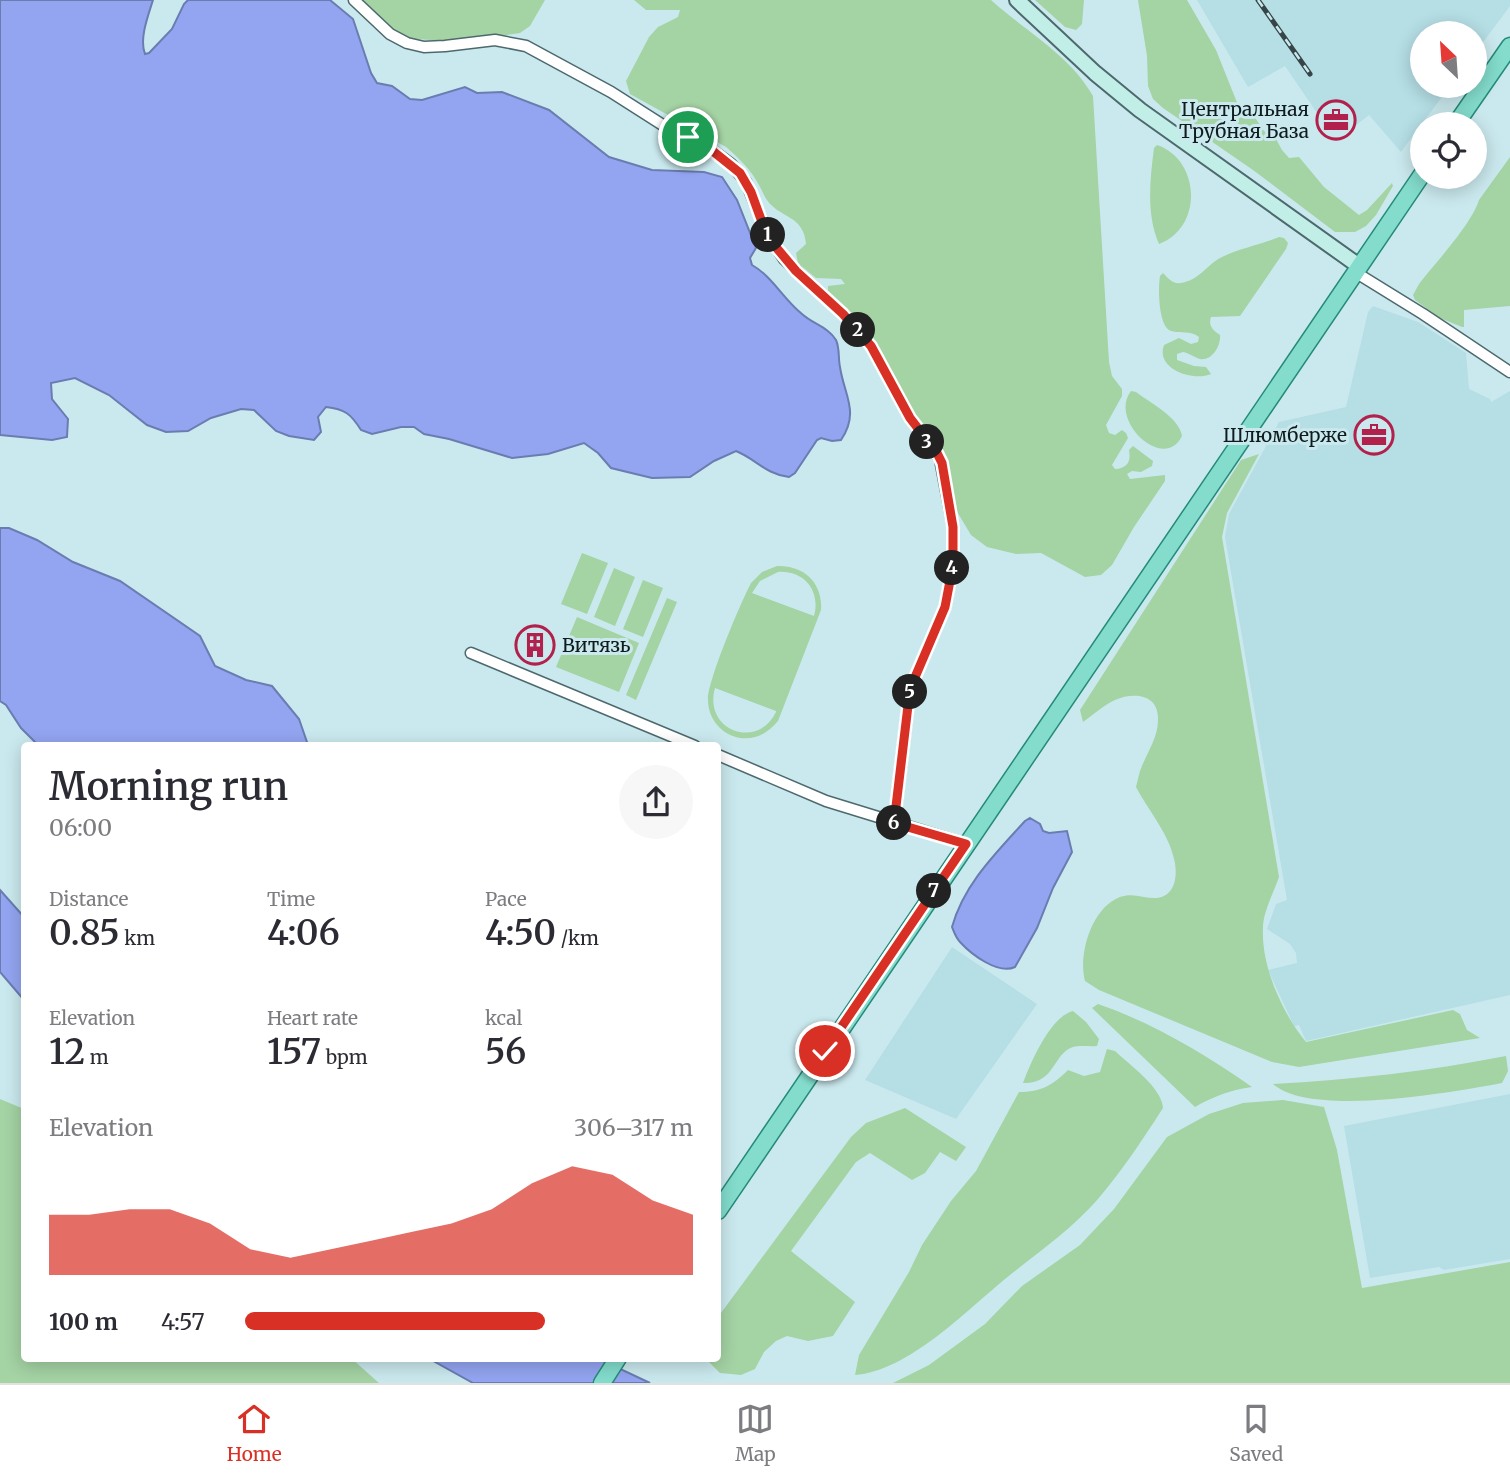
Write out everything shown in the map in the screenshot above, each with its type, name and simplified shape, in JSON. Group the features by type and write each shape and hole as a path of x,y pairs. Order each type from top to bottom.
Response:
{"main road":[{"path":"1465,112 1510,46"},
{"path":"721,1207 1412,189"},
{"path":"602,1383 615,1362"}],"street":[{"path":"354,0 390,34 407,43 424,47 495,40 526,46 611,92 669,129 704,144 731,164 746,182 766,233 784,259 843,314 871,346 910,418 940,458 953,527 953,565 945,607 910,689 894,823"},
{"path":"1017,0 1095,73 1140,110 1357,269 1510,372"},
{"path":"471,653 685,742"},
{"path":"721,756 825,801 966,844"}],"shaded area":[{"path":"1197,0 1510,0 1510,6 1488,36 1488,21 1410,21 1410,98 1441,98 1431,112 1410,112 1410,140 1401,152 1369,115 1336,141 1285,66 1248,87"},
{"path":"1373,306 1418,322 1466,353 1469,389 1491,402 1510,391 1510,995 1306,1041 1299,1025 1294,1026 1268,970 1297,963 1296,953 1290,944 1267,929 1276,904 1287,900 1225,537 1229,514 1279,422 1346,407 1368,312"},
{"path":"952,947 1037,1004 956,1119 865,1080"},
{"path":"1510,1094 1510,1259 1370,1278 1344,1126"}],"green space":[{"path":"362,0 545,0 530,26 520,33 440,40 409,38 399,34"},
{"path":"634,0 991,0 1060,56 1083,81 1093,96 1109,362 1112,376 1122,389 1122,396 1106,425 1109,433 1115,435 1122,430 1128,438 1112,465 1115,469 1126,465 1129,461 1129,450 1133,446 1153,461 1152,466 1141,472 1132,471 1127,474 1130,479 1165,475 1165,481 1112,565 1101,575 1085,577 1041,553 1016,554 987,547 971,535 953,505 945,459 920,423 882,354 867,333 828,291 828,286 845,284 841,279 816,278 798,263 796,253 806,244 801,227 772,206 752,174 726,147 630,94 626,81 649,37 658,27 678,17 680,10 646,10"},
{"path":"1035,0 1084,0 1082,24 1076,30 1065,27"},
{"path":"1138,0 1187,0 1216,50 1238,105 1254,116 1264,131 1276,139 1289,158 1299,157 1324,187 1359,215 1392,183 1393,186 1376,215 1366,226 1355,232 1335,232 1153,99 1148,86 1147,56"},
{"path":"1157,145 1172,153 1182,165 1189,179 1191,194 1189,210 1183,224 1173,236 1159,244 1152,221 1150,197 1154,148"},
{"path":"1510,157 1510,306 1464,310 1462,327 1440,318 1415,300 1413,295 1461,232"},
{"path":"1279,237 1288,243 1286,249 1240,316 1211,317 1212,328 1220,335 1215,352 1204,359 1183,352 1177,354 1177,360 1206,367 1211,374 1186,375 1170,367 1165,361 1164,345 1179,338 1191,344 1198,342 1199,337 1167,328 1161,315 1160,276 1163,273 1175,283 1188,281 1222,257"},
{"path":"1131,391 1156,406 1176,423 1182,436 1174,446 1163,449 1152,446 1132,428 1126,403"},
{"path":"1259,454 1227,513 1222,537 1279,877 1263,922 1263,943 1269,973 1281,1003 1306,1042 1453,1010 1460,1014 1467,1030 1480,1038 1299,1067 1272,1062 1099,990 1085,981 1085,946 1101,911 1120,897 1163,896 1172,889 1176,871 1168,840 1136,787 1156,732 1158,720 1154,705 1144,697 1122,697 1083,722 1080,710 1241,460"},
{"path":"582,553 608,563 587,614 561,604"},
{"path":"777,566 787,566 803,572 819,592 821,610 778,721 761,735 740,738 722,730 713,720 708,700 709,691 740,607 751,583 762,572","holes":["778,572 796,575 808,584 815,598 814,616 752,593 760,581","715,688 776,711 776,712 767,724 757,731 745,733 734,730 724,724 717,715 713,703"]},
{"path":"614,568 635,577 615,626 594,617"},
{"path":"643,580 663,588 643,637 623,629"},
{"path":"667,598 677,602 636,700 626,695"},
{"path":"577,617 639,643 619,692 556,667"},
{"path":"1098,1004 1139,1020 1178,1040 1252,1087 1223,1094 1195,1107 1092,1008"},
{"path":"1073,1011 1099,1039 1097,1046 1073,1047 1061,1056 1042,1079 1023,1083 1049,1031"},
{"path":"1107,1049 1115,1051 1144,1077 1157,1093 1163,1108 1098,1199 1077,1221 935,1338 895,1363 855,1375 859,1355 909,1272 922,1245 951,1201 976,1171 1019,1092 1046,1087 1068,1070 1084,1076 1100,1072"},
{"path":"1506,1056 1508,1071 1502,1083 1418,1096 1383,1100 1318,1099 1292,1094 1273,1084 1390,1074"},
{"path":"0,1099 21,1108 21,1362 355,1362 379,1383 0,1383"},
{"path":"1283,1100 1324,1107 1337,1150 1362,1288 1510,1262 1510,1383 893,1383 929,1365 985,1324 1022,1286 1080,1245 1114,1209 1167,1137 1209,1114 1243,1103"},
{"path":"905,1108 966,1147 956,1161 940,1152 925,1173 912,1180 870,1153 856,1162 791,1251 855,1302 833,1336 808,1341 787,1336 776,1341 764,1352 755,1369 741,1375 720,1373 709,1362 721,1362 721,1313 851,1137 866,1123"}],"water":[{"path":"0,0 153,0 144,35 145,54 172,29 188,0 330,0 353,19 371,73 377,83 392,86 410,99 422,100 465,87 477,93 502,92 549,110 609,157 652,170 704,172 722,177 737,200 756,248 750,258 752,265 766,276 795,308 836,340 850,412 847,430 841,440 817,440 795,473 789,477 773,473 736,451 714,461 690,477 652,478 611,468 598,453 584,443 548,454 512,458 424,434 414,427 401,427 372,434 361,430 347,413 326,407 318,417 321,432 314,440 276,431 254,410 241,409 211,418 188,431 166,432 147,425 109,395 75,378 51,383 52,399 68,419 67,437 52,440 0,435"},
{"path":"0,528 9,528 37,540 73,562 120,581 200,636 215,666 246,680 272,686 299,719 307,742 35,742 0,701"},
{"path":"1030,818 1040,824 1043,831 1067,831 1072,852 1053,888 1037,928 1015,967 1001,968 985,962 971,952 955,935 952,927 964,897 982,870"},
{"path":"0,890 21,914 21,996 0,972"},
{"path":"435,1362 605,1362 650,1383 473,1383"}],"railway":[{"path":"1258,0 1310,74"}],"place":[{"name":"Центральная Трубная База","path":"1336,120"},
{"name":"Шлюмберже","path":"1374,435"},
{"name":"Витязь","path":"535,645"}],"route":[{"path":"688,137 716,152 740,173 751,192 766,233 784,259 843,314 871,346 910,418 940,458 951,515 953,565 950,587 945,607 910,689 894,823 966,844 825,1051"}]}
